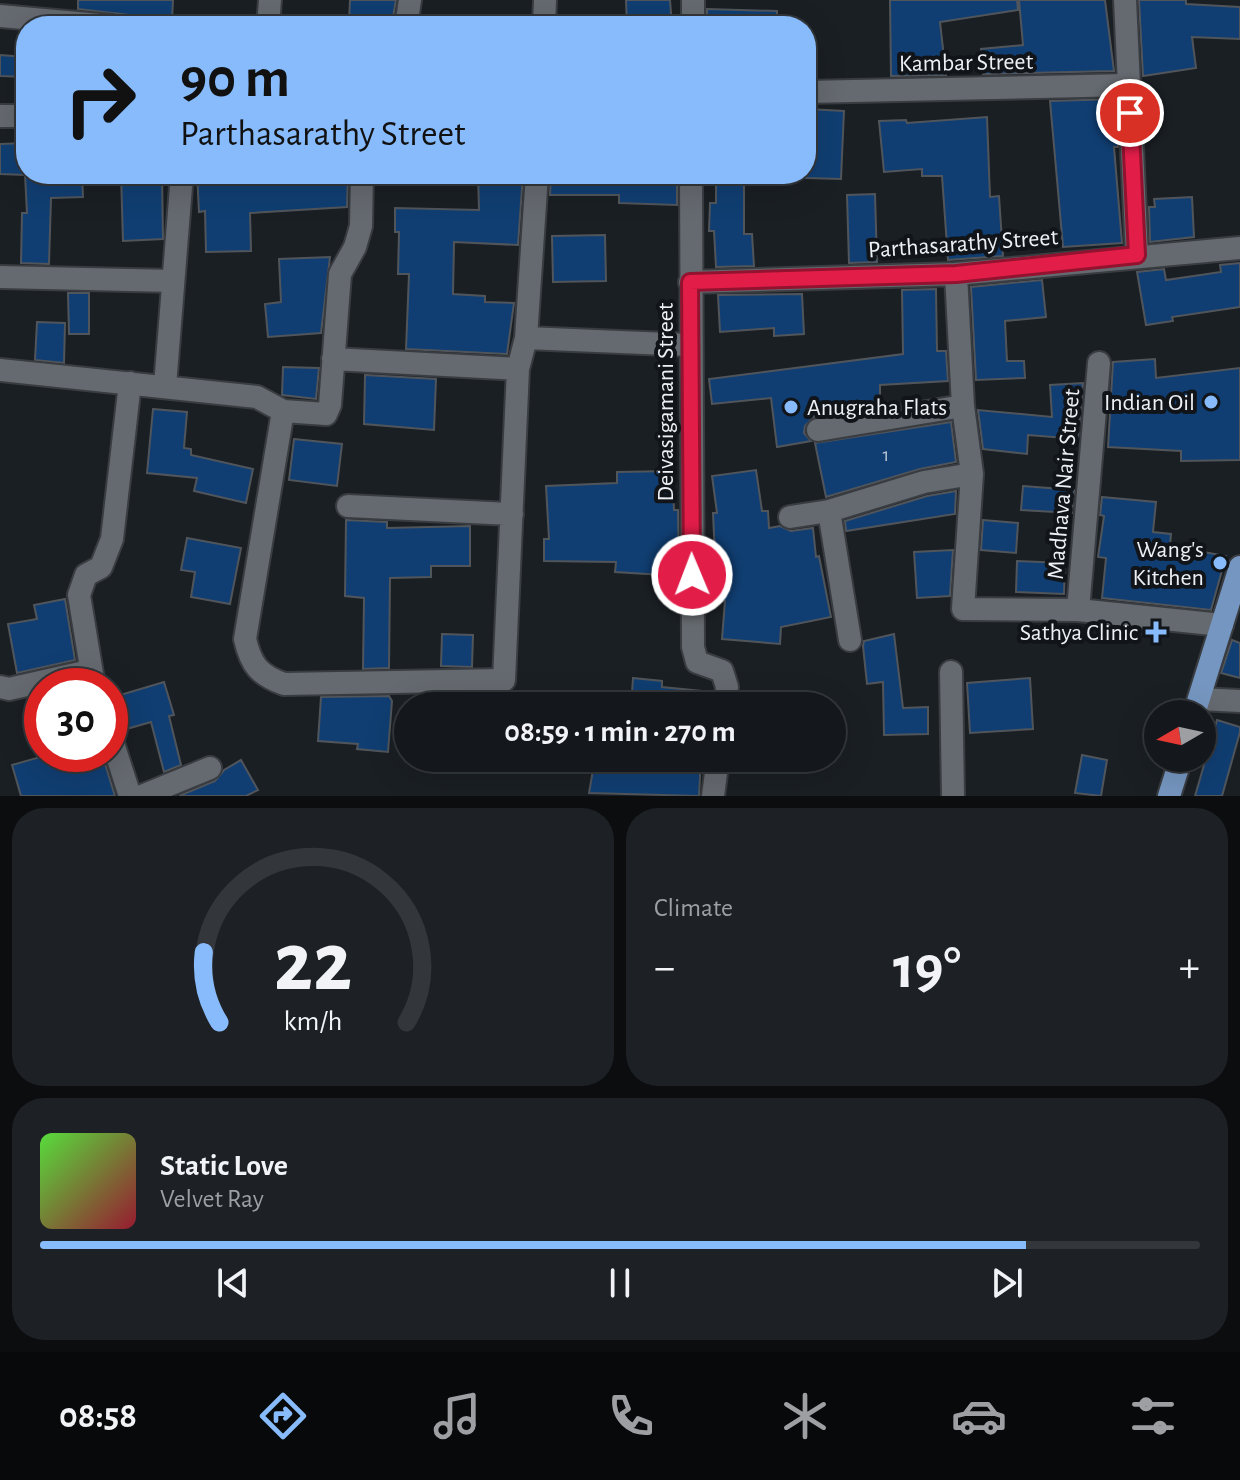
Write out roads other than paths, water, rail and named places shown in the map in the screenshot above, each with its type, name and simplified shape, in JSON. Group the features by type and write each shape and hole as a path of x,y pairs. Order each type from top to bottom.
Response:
{"main road":[{"path":"1198,700 1240,567"},
{"path":"1169,796 1177,772"}],"street":[{"path":"1125,0 1137,255"},
{"name":"Kambar Street","path":"816,92 1128,85"},
{"path":"165,386 181,184"},
{"path":"0,370 257,397 283,411 326,414 340,274 355,247 361,226 362,184"},
{"path":"283,411 245,639 250,662 263,676 284,684 504,680 518,369 526,338 536,184"},
{"name":"Deivasigamani Street","path":"691,184 693,647 697,662 722,671 726,692"},
{"name":"Parthasarathy Street","path":"690,282 956,274 1137,255 1240,248"},
{"path":"790,517 829,511 924,482 972,474 963,406 956,274"},
{"path":"0,277 173,281"},
{"path":"526,338 691,345"},
{"path":"333,359 518,369"},
{"name":"Madhava Nair Street","path":"1078,610 1099,363"},
{"path":"90,668 79,595 86,575 101,567 112,539 130,383"},
{"path":"818,430 963,406"},
{"name":"Madhava Nair Street","path":"972,474 963,609 1078,610 1222,625"},
{"path":"348,506 512,514"},
{"path":"829,511 850,640"},
{"path":"951,672 953,796"},
{"path":"0,687 24,687"},
{"path":"1216,704 1240,701"},
{"path":"142,796 210,768"},
{"path":"122,772 130,796"},
{"path":"713,796 716,772"}],"place":[{"name":"Indian Oil","path":"1211,402"},
{"name":"Anugraha Flats","path":"791,407"},
{"name":"Wang's Kitchen","path":"1220,563"},
{"name":"Sathya Clinic","path":"1156,632"}]}
